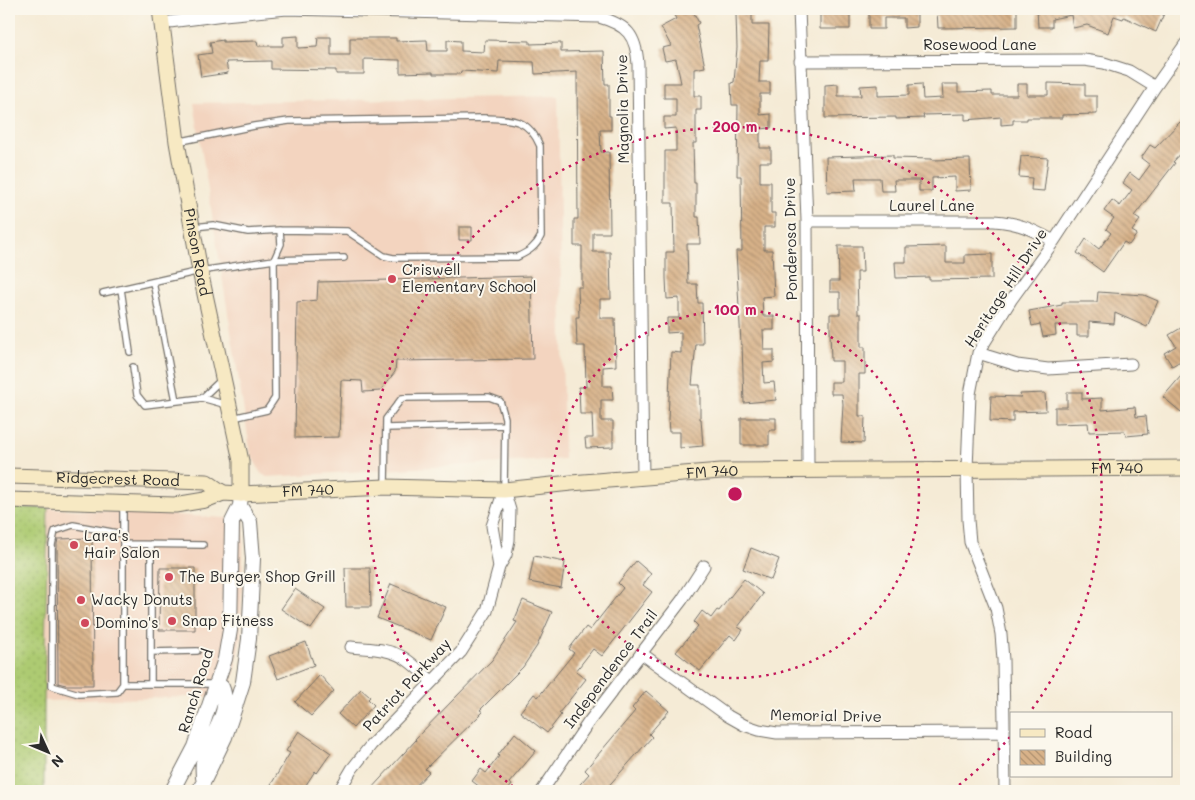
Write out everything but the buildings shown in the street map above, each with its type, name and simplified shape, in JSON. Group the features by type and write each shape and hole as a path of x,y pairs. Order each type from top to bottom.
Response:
{"main road":[{"name":"Pinson Road","path":"161,16 177,142 192,227 241,461 240,500"},
{"name":"FM 740","path":"240,500 385,487 504,490 571,482 721,471 1186,468"},
{"name":"Ridgecrest Road","path":"9,476 207,482 240,500"},
{"name":"Ridgecrest Road","path":"9,500 175,505 205,500 223,492"}],"street":[{"name":"Magnolia Drive","path":"161,16 224,15 287,9 599,17 616,22 629,33 637,46 638,64 643,478"},
{"name":"Ponderosa Drive","path":"799,9 807,222 808,470"},
{"name":"Heritage Hill Drive","path":"1005,791 1001,634 996,608 970,542 968,520 967,469 970,394 978,353 1011,300 1054,241 1186,42"},
{"name":"Rosewood Lane","path":"800,61 1084,60 1129,70 1155,87"},
{"name":"Laurel Lane","path":"807,222 994,221 1015,223 1054,241"},
{"path":"978,353 1017,365 1048,369 1131,364"},
{"name":"Patriot Parkway","path":"500,567 492,526 504,490"},
{"name":"Patriot Parkway","path":"339,791 352,769 371,746 461,652 487,612 500,567 506,555 510,510 504,490"},
{"path":"201,788 225,738 235,707 243,682 249,639 253,559 250,522 240,500"},
{"name":"Ranch Road","path":"172,791 195,747 225,659 230,630 232,522 240,500"},
{"name":"Independence Trail","path":"542,791 588,723 682,600 704,566"},
{"path":"351,647 394,653 405,658 432,681"},
{"name":"Memorial Drive","path":"641,653 728,716 744,725 759,730 777,733 1004,732"},
{"path":"201,788 203,761 221,717 225,701 222,687 216,684"}],"lane":[{"path":"177,142 254,126 289,121 482,118 512,119 526,125 535,134 540,146 541,236 538,243 517,257 393,258 384,256 347,231 260,230 248,232 213,225 192,227"},
{"path":"133,367 137,395 144,405 202,398 231,411 267,410 275,398 274,260 281,244 280,230"},
{"path":"103,293 200,271 274,260 344,258"},
{"path":"153,282 176,401"},
{"path":"121,289 130,352"},
{"path":"202,398 223,378"},
{"path":"385,487 386,419 402,398 489,397 500,401 505,418 504,490"},
{"path":"386,428 505,425"},
{"path":"123,534 73,525 55,531 52,545 52,686 79,694 117,692 123,684 123,534 128,504"},
{"path":"123,544 203,544"},
{"path":"151,544 151,684"},
{"path":"151,652 197,650"},
{"path":"123,684 216,684"}],"shaded area":[{"name":"Criswell Elementary School","path":"558,96 564,459 267,477 262,474 251,455 194,103"},
{"path":"48,508 244,519 241,638 230,696 44,701"}],"green space":[{"path":"9,508 48,508 44,791 9,791"}],"place":[{"name":"Criswell Elementary School","path":"392,279"},
{"name":"Lara's Hair Salon","path":"74,545"},
{"name":"The Burger Shop Grill","path":"169,577"},
{"name":"Wacky Donuts","path":"81,600"},
{"name":"Snap Fitness","path":"172,621"},
{"name":"Domino's","path":"85,623"}]}
